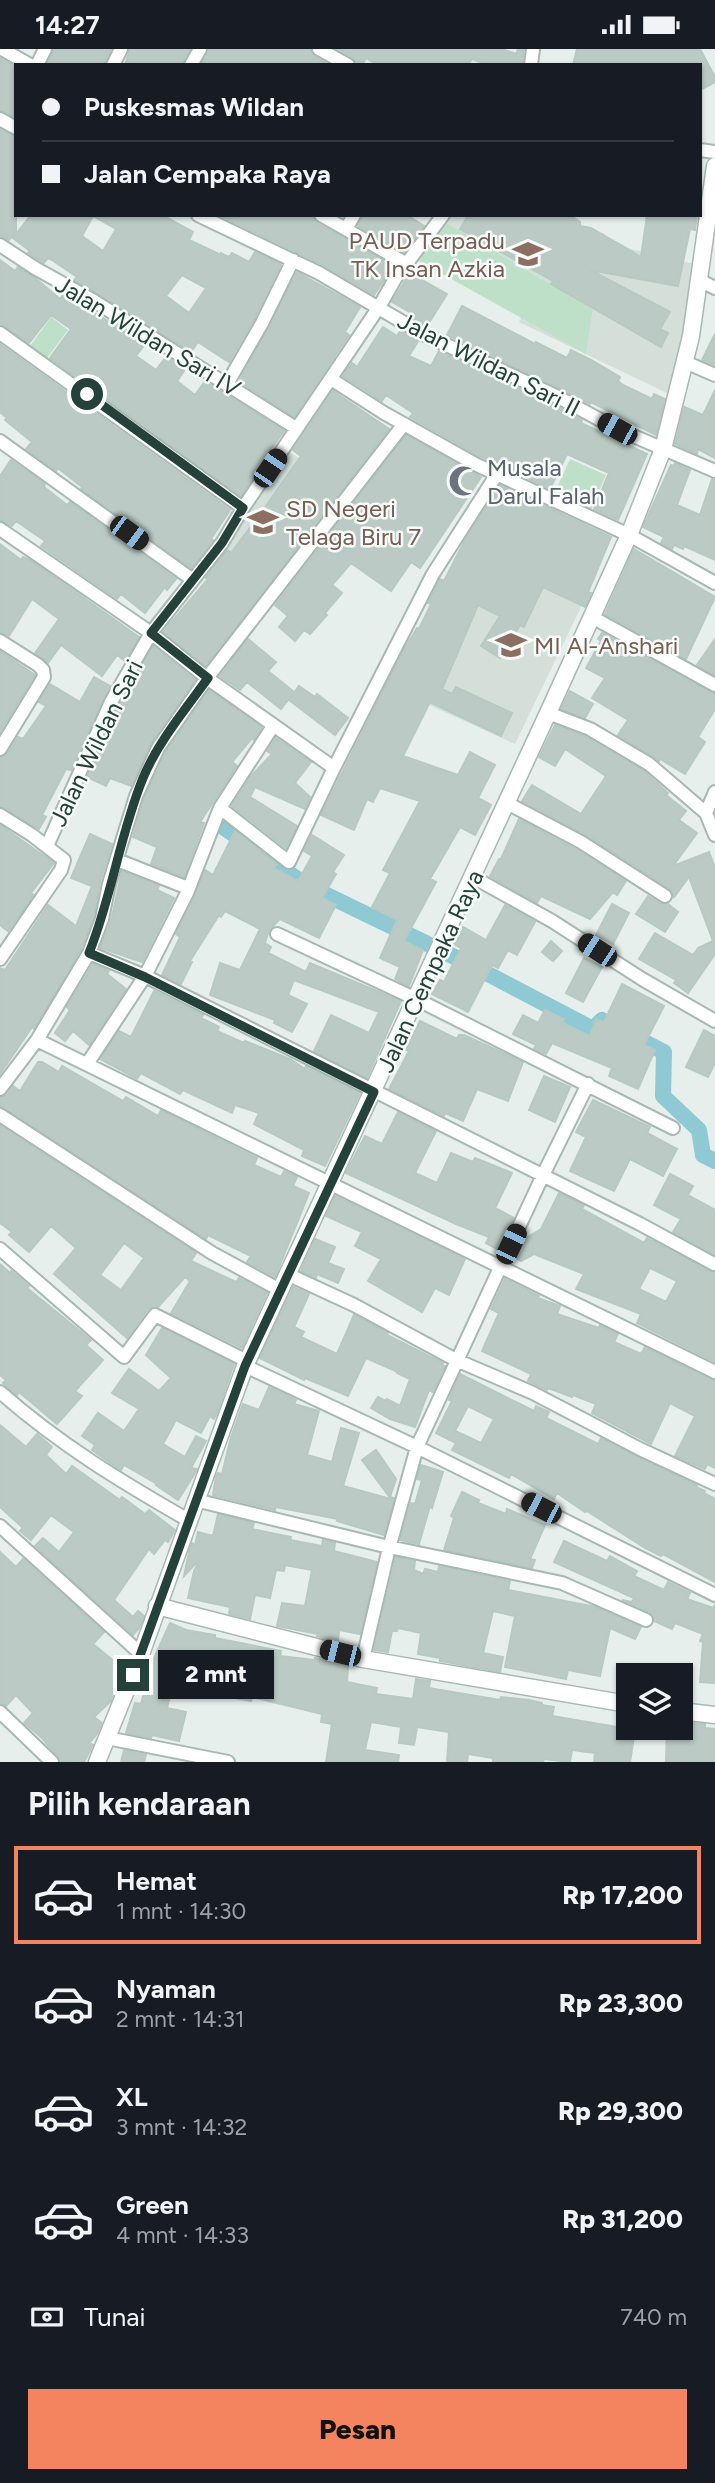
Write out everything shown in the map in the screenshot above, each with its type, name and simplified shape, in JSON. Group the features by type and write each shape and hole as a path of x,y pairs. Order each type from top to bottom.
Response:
{"street":[{"path":"2,49 26,63"},
{"path":"319,49 344,63"},
{"name":"Jalan Cempaka Raya","path":"97,1762 141,1654 246,1363 592,617 629,535 663,449 691,337 715,166"},
{"name":"Jalan Wildan Sari II","path":"202,217 293,260 423,334 558,397 617,429 715,471"},
{"path":"325,217 407,264"},
{"path":"346,229 353,217"},
{"name":"Jalan Wildan Sari","path":"0,959 64,865 62,857 47,846 111,702 151,633 222,543 296,428 442,217"},
{"name":"Jalan Wildan Sari IV","path":"0,245 296,428"},
{"path":"227,384 262,323 293,260"},
{"path":"699,280 715,288"},
{"path":"0,333 243,508"},
{"path":"685,362 715,375"},
{"path":"331,379 404,424 496,474 629,535 715,583"},
{"path":"0,1089 37,1040 89,953 102,919 107,891 136,796 150,762 208,678 404,424"},
{"path":"0,441 194,580"},
{"path":"220,808 289,862 433,574 496,474"},
{"path":"0,529 151,633 273,726 334,768"},
{"path":"592,617 715,685"},
{"path":"0,641 38,665 43,670 44,677 0,749"},
{"path":"548,713 590,729 649,764 706,813 715,835"},
{"path":"87,1064 145,977 188,888 220,808 273,726"},
{"path":"706,813 715,792"},
{"path":"507,803 581,842 665,896"},
{"path":"0,815 47,846"},
{"path":"117,860 188,888"},
{"path":"473,877 552,921 642,979 715,1021"},
{"path":"277,934 416,999 673,1128"},
{"path":"89,953 145,977 640,1223 715,1264"},
{"path":"37,1040 715,1372"},
{"path":"363,1659 389,1547 417,1447 543,1175 589,1084"},
{"path":"0,1115 212,1253 280,1290"},
{"path":"0,1249 124,1357 155,1315 246,1363 715,1595"},
{"path":"287,1274 354,1305 456,1360 533,1393 640,1449 715,1484"},
{"path":"0,1392 83,1458 188,1520"},
{"path":"195,1500 389,1547 562,1583 646,1620"},
{"path":"0,1526 141,1654"},
{"path":"157,1606 363,1659 616,1702"},
{"path":"0,1712 52,1762"},
{"path":"693,1712 715,1715"},
{"path":"107,1738 228,1762"}],"shaded area":[{"path":"446,217 555,217 575,228 591,228 631,249 694,264 690,334 671,395 519,322 542,279 441,223"},
{"name":"SD Negeri Telaga Biru 7","path":"290,452 321,473 233,590 208,570"},
{"name":"MI Al-Anshari","path":"510,543 592,584 515,744 429,705"}],"green space":[{"path":"443,221 553,286 587,229 604,233 586,354 419,261"},
{"path":"51,317 68,330 47,358 30,346"},
{"path":"570,459 606,475 591,510 554,494"}],"building":[{"path":"54,49 111,49 105,63 48,63"},
{"path":"130,49 190,49 183,63 126,63"},
{"path":"209,49 310,49 314,56 326,63 202,63"},
{"path":"337,49 502,49 516,54 518,49 524,49 522,63 483,63 472,59 469,63 375,63 366,58 363,63 356,63 353,58"},
{"path":"577,49 700,49 715,82 702,89 702,63 574,63"},
{"path":"0,58 14,66 14,117 0,110"},
{"path":"0,129 14,136 16,231 9,240 0,236"},
{"path":"29,217 92,217 82,236 103,251 116,229 95,217 166,217 193,232 189,240 221,255 229,257 232,253 249,262 255,252 281,264 229,362 198,342 191,352 74,280 77,277 52,260 48,258 44,263 28,253 30,251 13,238","holes":["182,275 206,288 189,313 166,296"]},
{"path":"223,217 313,217 317,223 394,266 374,295 323,265"},
{"path":"362,217 410,217 424,226 404,252 358,226"},
{"path":"467,217 573,217 580,222 580,226 591,228 641,257 647,217 697,217 695,230 690,229 678,286 590,270 670,312 660,329 668,333 661,347 551,284 553,281 460,229"},
{"path":"0,260 15,271 18,267 34,277 60,299 64,294 145,344 136,356 156,370 166,357 181,366 184,371 177,381 195,395 205,381 284,431 241,496 50,358 71,329 51,315 29,343 0,324"},
{"path":"297,272 360,307 345,332 349,335 294,417 239,382"},
{"path":"410,273 447,294 427,326 392,302"},
{"path":"462,306 567,358 571,350 620,377 618,381 623,385 652,399 654,394 665,399 656,435 447,335"},
{"path":"383,327 397,336 400,331 418,341 409,356 431,366 439,351 554,405 582,420 581,423 647,454 618,520 594,509 609,473 567,454 550,489 481,457 410,417 413,413 386,395 382,401 343,376 352,363 357,367"},
{"path":"715,334 715,365 702,360"},
{"path":"0,344 230,510 211,539 213,540 191,568 81,489 82,487 58,468 56,471 26,449 32,442 5,420 7,418 0,412"},
{"path":"715,390 715,458 698,449 697,454 675,444 684,407 703,415"},
{"path":"333,391 389,429 206,666 163,632 208,579 206,578 227,550 231,553 261,513 301,456 293,450"},
{"path":"406,435 481,477 420,568 411,562 391,591 351,563 332,585 342,593 325,613 327,615 310,634 304,630 295,641 279,627 288,616 275,605"},
{"path":"11,460 45,484 44,487 67,505 70,502 176,579 167,590 165,587 145,613 121,594 117,599 41,546 45,541 16,521 12,526 0,520 0,476"},
{"path":"675,463 690,470 677,505 700,515 712,479 715,480 715,560 684,546 683,549 674,545 672,549 661,543 664,537 643,527 671,465 674,466"},
{"path":"500,485 611,537 588,592 591,593 585,607 543,587 524,627 520,625 500,658 481,646 500,616 478,605 442,689 452,694 456,687 512,713 501,736 430,702 403,756 458,775 470,752 495,765 478,798 491,805 475,835 460,827 430,879 436,882 404,941 423,950 409,986 395,979 400,967 380,958 397,920 372,907 390,873 383,870 420,801 380,788 373,802 367,799 354,830 321,815 402,653 417,628 419,629 440,579 444,581 464,542"},
{"path":"0,544 21,560 23,557 30,560 139,637 125,661 117,655 102,676 61,645 48,663 35,653 59,619 32,599 9,636 0,632"},
{"path":"634,549 715,597 686,659 605,614"},
{"path":"602,633 715,694 715,709 698,737 705,742 685,774 618,735 628,720 592,698 605,678 586,668 601,641 598,639"},
{"path":"248,639 276,662 268,671 294,692 281,709 247,682 240,690 220,676"},
{"path":"715,639 715,675 697,665"},
{"path":"153,646 195,680 151,743 131,786 110,778 106,786 87,777 119,706"},
{"path":"0,651 35,675 0,732"},
{"path":"94,677 110,686 71,770 66,769 42,815 46,817 39,829 0,806 0,758 7,754 18,737 23,739 46,706 39,702 50,684 80,702"},
{"path":"299,686 315,697 317,694 348,718 335,735 289,700"},
{"path":"209,690 262,727 254,740 252,738 232,762 237,766 200,822 204,823 184,877 151,864 157,847 133,837 144,799 166,752"},
{"path":"570,691 593,704 585,718 561,709"},
{"path":"555,725 586,737 644,771 668,793 666,795 686,811 679,820 697,833 673,866 709,852 715,868 715,954 688,993 674,983 676,980 639,959 655,933 693,955 698,948 713,941 689,877 674,897 670,889 586,835 522,801 532,785 581,814 606,776 565,749 555,766 539,757"},
{"path":"276,738 311,762 295,783 310,797 305,809 255,787 250,797 297,826 286,848 232,806 251,776 272,754 267,751"},
{"path":"519,819 577,850 626,881 617,895 613,892 590,919 541,896 537,903 490,876"},
{"path":"0,825 54,863 31,893 34,895 8,931 0,925"},
{"path":"235,831 277,864 273,868 298,881 312,856 304,851 312,835 344,855 322,898 336,905 319,938 280,919 269,930 265,943 271,947 268,953 306,972 310,963 401,1001 367,1078 314,1051 331,1015 369,1033 379,1012 294,980 288,995 307,1004 292,1032 274,1023 275,1020 210,995 220,963 240,970 260,929 225,911 221,917 219,915 190,961 192,962 181,984 162,975 180,937 176,934 205,870 213,875"},
{"path":"90,834 112,844 100,882 94,917 81,949 34,1029 32,1027 0,1074 0,968 5,970 48,905 76,926 92,886 71,878"},
{"path":"122,871 159,886 157,890 174,898 142,962 100,948 111,921"},
{"path":"648,896 661,904 668,904 678,912 665,932 636,914"},
{"path":"612,904 629,913 613,944 596,935"},
{"path":"505,905 535,922 517,955 508,950 498,968 492,965 468,1012 432,994 440,980 444,982 461,948 454,944 463,927 486,940"},
{"path":"551,941 562,951 553,961 542,952"},
{"path":"584,958 602,967 583,1002 566,993"},
{"path":"93,964 109,971 107,974 126,989 89,1045 73,1031 65,1041 55,1033"},
{"path":"622,984 664,1006 644,1045 655,1050 638,1089 609,1076 612,1068 552,1043 546,1054 534,1049 536,1045 513,1034 523,1015 538,1023 545,1010 564,1019 562,1023 590,1036 596,1019 604,1022"},
{"path":"154,991 203,1015 201,1018 219,1027 217,1031 290,1059 305,1069 306,1066 360,1093 325,1166 302,1156 304,1150 254,1124 259,1113 235,1105 232,1113 183,1090 180,1094 141,1073 137,1079 100,1059 119,1031 131,1037"},
{"path":"420,1021 457,1039 459,1035 464,1035 523,1062 508,1101 477,1089 463,1121 445,1113 444,1116 389,1089 409,1051 406,1050"},
{"path":"704,1030 715,1036 715,1063 708,1077 686,1067"},
{"path":"38,1062 59,1072 62,1066 123,1101 126,1097 158,1116 161,1110 257,1158 254,1165 281,1177 284,1171 297,1177 293,1186 309,1193 275,1277 247,1262 251,1256 208,1235 206,1239 0,1106 0,1098 7,1095 13,1086 20,1091"},
{"path":"544,1076 570,1087 555,1122 529,1110"},
{"path":"593,1100 650,1127 647,1133 677,1149 663,1176 630,1159 614,1191 570,1171 586,1137 576,1132"},
{"path":"398,1112 436,1131 415,1173 437,1183 451,1153 473,1162 475,1158 512,1173 495,1208 514,1218 499,1250 486,1243 489,1237 346,1173 365,1136 382,1144"},
{"path":"0,1125 196,1253 191,1261 236,1282 239,1278 267,1293 242,1348 171,1313 190,1281 185,1277 158,1307 148,1309 127,1338 54,1274 76,1248 51,1226 29,1252 9,1235 12,1232 0,1223","holes":["124,1243 144,1258 121,1290 100,1275"]},
{"path":"670,1174 693,1186 688,1195 715,1210 715,1255 673,1232 681,1219 654,1205"},
{"path":"559,1193 584,1205 582,1209 644,1243 647,1238 715,1273 715,1362 637,1323 641,1314 576,1289 584,1274 534,1254 521,1261 515,1257 523,1240 541,1229","holes":["650,1268 677,1281 666,1302 639,1289"]},
{"path":"335,1196 465,1259 449,1295 435,1288 422,1312 368,1281 381,1259 355,1246 362,1232 326,1216"},
{"path":"315,1239 335,1247 328,1263 344,1269 338,1283 301,1271"},
{"path":"0,1264 91,1340 86,1345 103,1360 75,1391 82,1396 57,1424 19,1392 17,1395 3,1383 6,1380 0,1375"},
{"path":"505,1279 539,1296 538,1298 560,1306 557,1314 599,1328 600,1325 618,1334 614,1342 641,1354 645,1347 715,1381 715,1468 707,1464 705,1469 675,1456 695,1416 670,1403 651,1444 592,1413 596,1404 573,1395 572,1397 548,1388 547,1390 528,1381 531,1374 482,1351 499,1313 491,1309"},
{"path":"293,1287 309,1294 294,1327 304,1332 301,1337 337,1354 354,1315 443,1363 445,1366 433,1392 429,1390 415,1427 390,1419 371,1408 378,1397 400,1406 410,1379 398,1372 366,1358 348,1396 305,1378 304,1380 260,1358"},
{"path":"162,1328 234,1364 214,1419 210,1416 201,1433 176,1420 163,1444 185,1457 196,1436 206,1441 191,1468 197,1469 178,1500 124,1465 121,1470 106,1460 92,1450 95,1445 82,1436 98,1413 124,1431 139,1409 112,1393 129,1369 159,1391 171,1378 146,1355"},
{"path":"460,1374 534,1411 536,1406 549,1412 546,1418 598,1444 601,1438 697,1485 696,1487 715,1499 715,1582 663,1554 661,1556 645,1548 557,1493 554,1499 511,1474 509,1478 452,1450 456,1443 436,1433 452,1401 449,1400","holes":["468,1406 494,1419 481,1443 455,1431"]},
{"path":"269,1387 296,1400 294,1404 319,1411 307,1455 332,1462 341,1428 359,1433 343,1486 391,1499 362,1460 376,1450 396,1479 384,1535 337,1521 338,1519 276,1507 275,1510 213,1495 216,1476 218,1473 222,1474 243,1404 259,1410"},
{"path":"0,1425 26,1447 37,1434 52,1447 46,1455 66,1474 72,1466 120,1500 122,1497 145,1514 149,1510 175,1530 168,1542 165,1540 154,1554 149,1549 114,1600 133,1617 138,1611 144,1616 133,1635 35,1546 43,1538 59,1552 74,1532 51,1515 31,1540 20,1531 23,1528 0,1507"},
{"path":"421,1465 443,1472 419,1544 400,1540 411,1503 415,1504 422,1480 417,1479"},
{"path":"462,1492 479,1500 478,1503 506,1514 507,1509 545,1525 530,1559 535,1560 532,1568 444,1550 454,1518 451,1516"},
{"path":"218,1514 254,1523 252,1529 291,1537 290,1540 322,1546 323,1540 335,1543 334,1551 377,1562 360,1634 339,1630 338,1642 317,1636 318,1634 277,1626 282,1603 305,1606 312,1570 285,1565 284,1571 276,1570 270,1598 255,1595 250,1619 229,1614 230,1607 188,1598 194,1571 201,1558 184,1576 192,1543 195,1545 198,1532 213,1536"},
{"path":"564,1541 607,1561 610,1556 637,1571 634,1576 664,1590 668,1582 690,1593 687,1599 713,1608 715,1605 715,1683 700,1682 703,1642 700,1641 703,1634 675,1623 672,1629 654,1621 650,1612 622,1600 632,1602 634,1598 554,1562"},
{"path":"0,1552 16,1567 23,1559 104,1632 93,1644 115,1662 119,1656 127,1661 112,1691 114,1693 111,1701 94,1717 102,1723 89,1743 93,1745 84,1762 61,1761 42,1738 24,1723 33,1713 16,1695 6,1706 0,1703"},
{"path":"396,1557 415,1561 414,1570 423,1574 425,1569 438,1572 439,1566 510,1581 508,1590 596,1607 641,1627 635,1639 610,1628 600,1676 568,1670 566,1679 505,1667 515,1616 493,1611 483,1653 503,1657 500,1672 440,1661 440,1658 418,1654 421,1633 398,1628 397,1631 392,1631 388,1652 374,1650"},
{"path":"170,1623 186,1630 215,1635 215,1638 281,1651 280,1656 315,1658 348,1666 347,1682 377,1688 376,1694 413,1699 416,1679 430,1681 429,1688 500,1700 501,1697 542,1703 554,1707 552,1716 616,1727 616,1740 633,1740 630,1762 594,1762 595,1753 572,1750 570,1762 544,1759 543,1762 493,1762 493,1758 468,1754 467,1762 447,1762 449,1732 417,1727 414,1745 399,1743 401,1727 371,1722 365,1750 399,1755 398,1762 326,1762 332,1724 321,1722 322,1714 252,1697 251,1701 198,1691 205,1656 180,1651 161,1691 171,1693 167,1708 186,1712 179,1741 126,1733 135,1703 141,1704 147,1681 144,1680"},
{"path":"693,1723 705,1724 705,1728 715,1729 715,1762 666,1762 667,1740 693,1740"},
{"path":"124,1750 146,1755 144,1762 121,1762"}],"waterway":[{"path":"223,827 306,885 467,963 593,1029 602,1020 664,1052 663,1096 699,1130 703,1155 715,1161"}],"place":[{"name":"PAUD Terpadu TK Insan Azkia","path":"528,254"},
{"name":"Musala Darul Falah","path":"464,481"},
{"name":"SD Negeri Telaga Biru 7","path":"263,522"},
{"name":"MI Al-Anshari","path":"511,645"}],"route":[{"path":"87,394 243,508 222,543 151,633 208,678 158,748 144,776 109,884 102,919 89,953 145,977 374,1092 245,1366 133,1675"}]}
